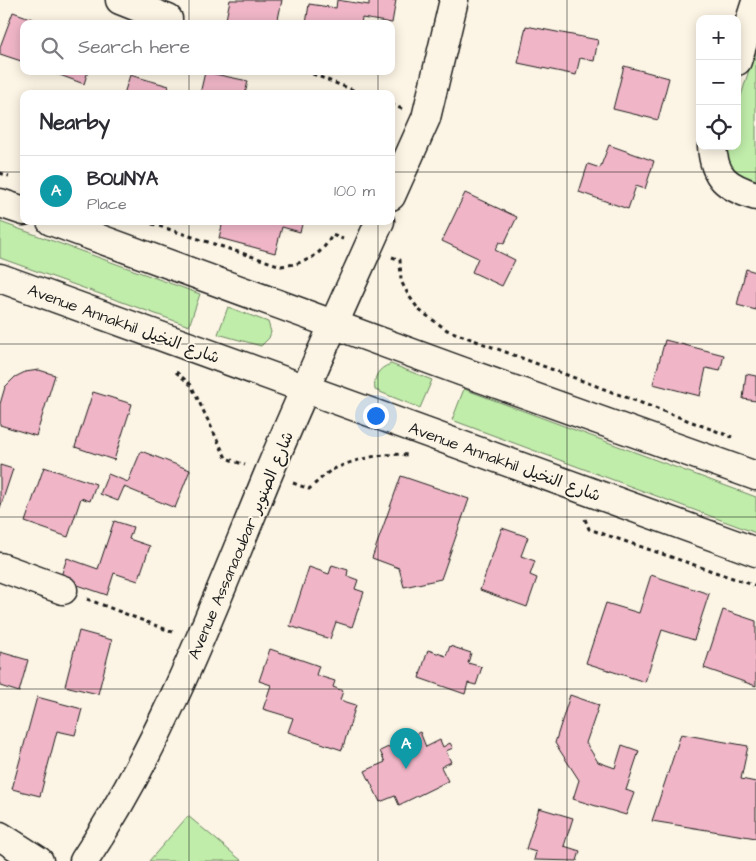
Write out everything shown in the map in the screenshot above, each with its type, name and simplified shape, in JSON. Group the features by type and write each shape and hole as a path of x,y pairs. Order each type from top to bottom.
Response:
{"main road":[{"path":"120,0 168,19"},
{"path":"395,187 426,118 454,0"},
{"path":"738,60 756,2"},
{"path":"712,150 713,160 721,178 738,190 756,196"},
{"path":"0,203 20,210"},
{"path":"63,225 470,374 756,476"},
{"name":"Avenue Assanaoubar شارع الصنوبر","path":"84,861 110,822 171,706 268,474 378,225"},
{"name":"Avenue Annakhil شارع النخيل","path":"0,278 756,552"},
{"path":"0,567 63,590"},
{"path":"0,836 39,861"}],"path":[{"path":"315,75 353,90"},
{"path":"156,225 281,266 301,263 311,259 325,248 332,235 368,248 400,260 401,281 409,296 419,310 447,330 738,439"},
{"path":"172,369 191,385 226,458 309,489 330,471 352,463 374,457 405,454 413,457"},
{"path":"576,516 585,519 589,529 756,586"},
{"path":"63,590 199,642"}],"green space":[{"path":"756,47 756,181 732,173 725,150 741,150 741,96"},
{"path":"0,222 200,294 189,326 0,258"},
{"path":"228,307 268,322 271,332 269,338 261,346 218,334"},
{"path":"391,364 432,380 420,408 375,390 377,374"},
{"path":"464,389 756,497 756,533 452,420"},
{"path":"188,816 242,861 149,861"}],"building":[{"path":"230,0 282,0 278,20 226,20"},
{"path":"337,0 369,5 369,0 396,0 393,20 362,18 362,20 307,20 309,4 336,8"},
{"path":"13,12 36,20 20,20 20,61 0,54 0,47"},
{"path":"526,26 598,40 594,61 580,58 576,75 518,63"},
{"path":"624,66 669,78 658,120 613,109"},
{"path":"60,75 87,75 84,84"},
{"path":"130,75 169,86 168,90 125,90"},
{"path":"204,75 219,75 248,81 246,90 201,90"},
{"path":"609,145 654,161 645,189 636,186 628,209 579,192 588,164 600,168"},
{"path":"465,193 517,217 504,244 499,242 495,250 515,260 502,286 472,272 478,258 442,241"},
{"path":"222,225 302,225 300,232 282,227 275,253 219,238"},
{"path":"746,269 756,272 756,310 737,305"},
{"path":"665,340 724,355 720,371 706,368 700,396 653,384"},
{"path":"39,370 55,375 36,436 0,425 0,404 5,387 15,377 25,372"},
{"path":"746,374 756,376 756,401 743,399"},
{"path":"93,392 132,404 114,460 75,447"},
{"path":"141,451 190,470 175,508 124,487 118,501 100,494 108,474 128,482"},
{"path":"0,465 13,469 0,508"},
{"path":"44,467 96,484 90,501 81,498 68,537 25,522"},
{"path":"401,476 469,499 441,579 404,587 399,568 372,558"},
{"path":"114,521 133,527 129,539 150,546 138,581 114,573 107,595 60,579 67,558 98,569"},
{"path":"502,528 528,537 521,556 535,561 530,575 537,578 527,607 480,590"},
{"path":"332,565 348,570 347,576 358,580 355,589 364,592 352,627 336,622 330,639 290,626 309,567 329,574"},
{"path":"651,575 709,594 694,640 662,630 645,682 586,663 606,603 639,613"},
{"path":"723,610 756,621 756,686 704,668"},
{"path":"79,631 112,640 98,694 65,686"},
{"path":"450,646 471,653 468,663 482,667 476,685 468,683 465,694 419,678 428,650 446,656"},
{"path":"270,649 319,666 316,675 335,681 333,687 343,691 340,700 356,705 342,750 288,732 293,718 263,709 271,685 259,681"},
{"path":"0,652 28,660 19,692 0,686"},
{"path":"570,695 599,705 586,743 598,762 615,768 622,745 639,751 626,790 634,793 626,815 573,799 579,780 555,743"},
{"path":"37,697 82,709 75,735 57,731 40,796 12,789"},
{"path":"420,732 426,747 440,740 443,747 450,743 453,748 446,751 451,762 441,767 448,781 399,805 395,796 380,802 365,771 385,762 380,751"},
{"path":"681,734 748,746 741,779 756,782 756,838 652,821"},
{"path":"539,808 573,818 564,846 580,851 577,861 534,860 536,852 526,849"}],"place":[{"name":"BOUNYA","path":"406,769"}]}
